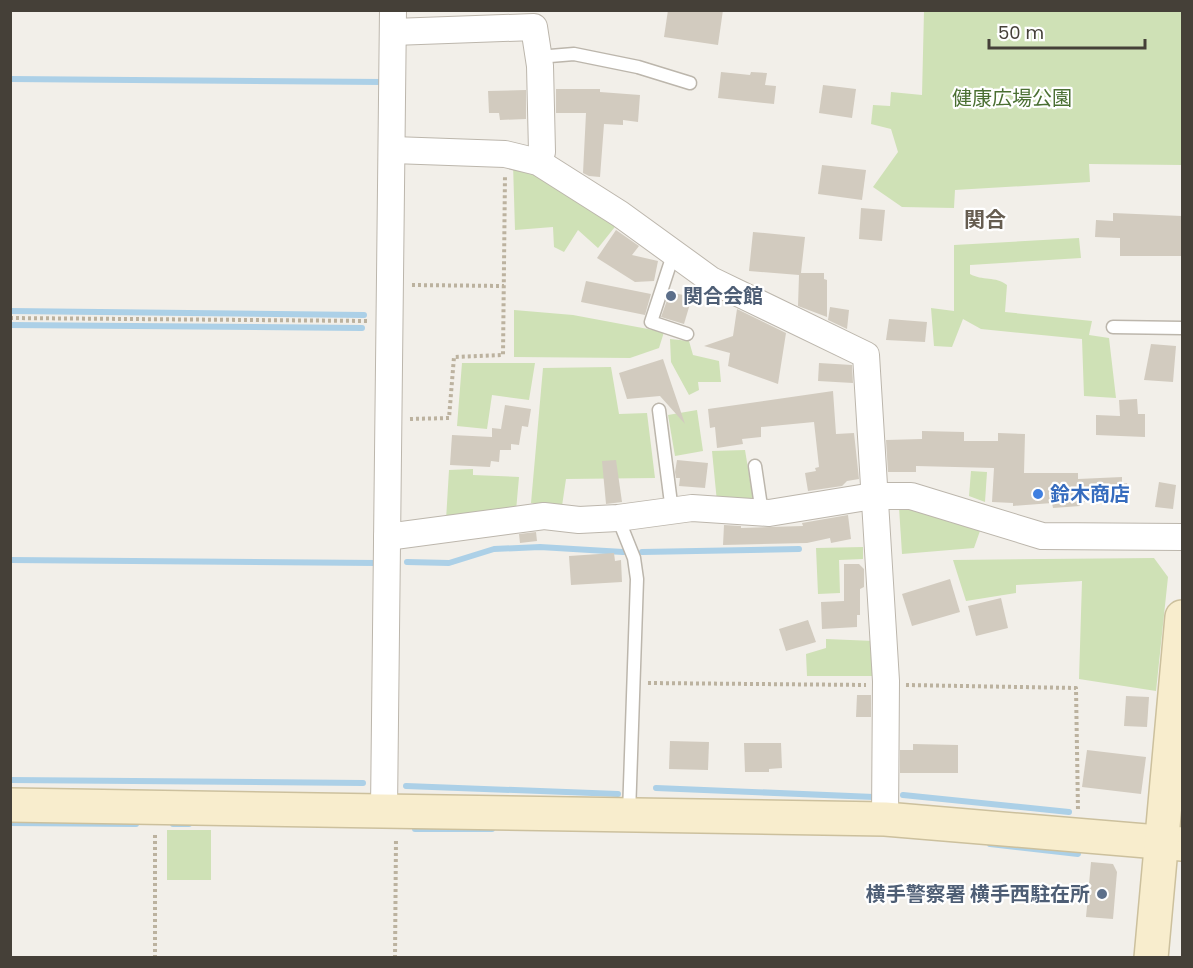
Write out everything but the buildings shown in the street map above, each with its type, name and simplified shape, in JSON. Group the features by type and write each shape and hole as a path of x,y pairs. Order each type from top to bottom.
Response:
{"street":[{"path":"390,810 387,537 393,21 491,24 535,19 542,152 538,162"},
{"path":"393,150 505,154 538,162 620,214 673,255 711,280 866,355 886,685 885,819"},
{"path":"387,537 514,518 544,516 579,520 618,519 692,508 762,513 873,496 911,496 1042,536 1182,537"},
{"path":"1151,957 1172,843 1182,617"},
{"path":"10,805 885,819 1172,843"}],"lane":[{"path":"538,57 574,54 638,67 690,83"},
{"path":"673,255 651,322 687,334"},
{"path":"1113,327 1182,328"},
{"path":"659,410 672,511"},
{"path":"755,466 762,513"},
{"path":"618,519 634,558 637,579 629,814"}],"path":[{"path":"388,420 449,418 454,357 503,355 505,154"},
{"path":"391,285 504,286"},
{"path":"10,318 366,321"},
{"path":"632,683 1076,688 1076,834"},
{"path":"155,806 155,957"},
{"path":"390,810 395,957"}],"green space":[{"name":"健康広場公園","path":"924,11 1182,11 1182,165 1089,164 1090,182 955,190 954,208 902,207 873,187 898,152 891,129 871,124 873,105 890,106 891,92 922,95"},
{"path":"513,164 526,166 618,223 598,248 578,230 564,252 554,247 553,227 515,230"},
{"path":"1079,238 1081,258 970,265 970,274 998,280 1007,285 1005,312 1092,321 1089,335 1109,338 1116,398 1084,396 1082,339 981,329 963,319 952,347 934,346 931,308 954,311 954,245"},
{"path":"514,310 573,315 664,332 659,348 630,358 514,357"},
{"path":"670,339 689,341 693,355 719,361 721,382 698,382 699,390 689,395 671,362"},
{"path":"462,363 535,363 529,400 492,395 487,429 457,426"},
{"path":"611,367 619,414 647,413 655,478 566,479 562,506 531,503 543,368"},
{"path":"697,410 703,451 675,456 668,415"},
{"path":"745,450 754,505 717,502 712,451"},
{"path":"473,469 473,475 519,477 516,511 446,520 449,470"},
{"path":"971,471 987,472 985,502 969,496"},
{"path":"899,507 927,511 981,528 974,548 902,554"},
{"path":"863,547 863,559 839,560 840,593 818,594 816,548"},
{"path":"1154,558 1168,577 1156,691 1079,679 1082,581 1016,585 1016,593 966,601 953,560"},
{"path":"826,639 874,641 876,676 807,676 806,654 826,648"},
{"path":"167,830 211,830 211,880 167,880"}],"waterway":[{"path":"10,79 382,82"},
{"path":"10,311 364,315"},
{"path":"10,325 362,328"},
{"path":"407,562 449,563 494,549 540,547 623,552"},
{"path":"642,552 799,549"},
{"path":"10,560 377,563"},
{"path":"10,780 363,783"},
{"path":"406,786 618,794"},
{"path":"656,788 874,797"},
{"path":"903,795 1069,812"},
{"path":"10,823 136,824"},
{"path":"173,824 189,824"},
{"path":"415,829 492,829"},
{"path":"990,844 1078,854"}],"place":[{"name":"関合会館","path":"671,296"},
{"name":"鈴木商店","path":"1038,494"},
{"name":"横手警察署 横手西駐在所","path":"1102,894"}],"district":[{"name":"関合","path":"985,219"}]}
